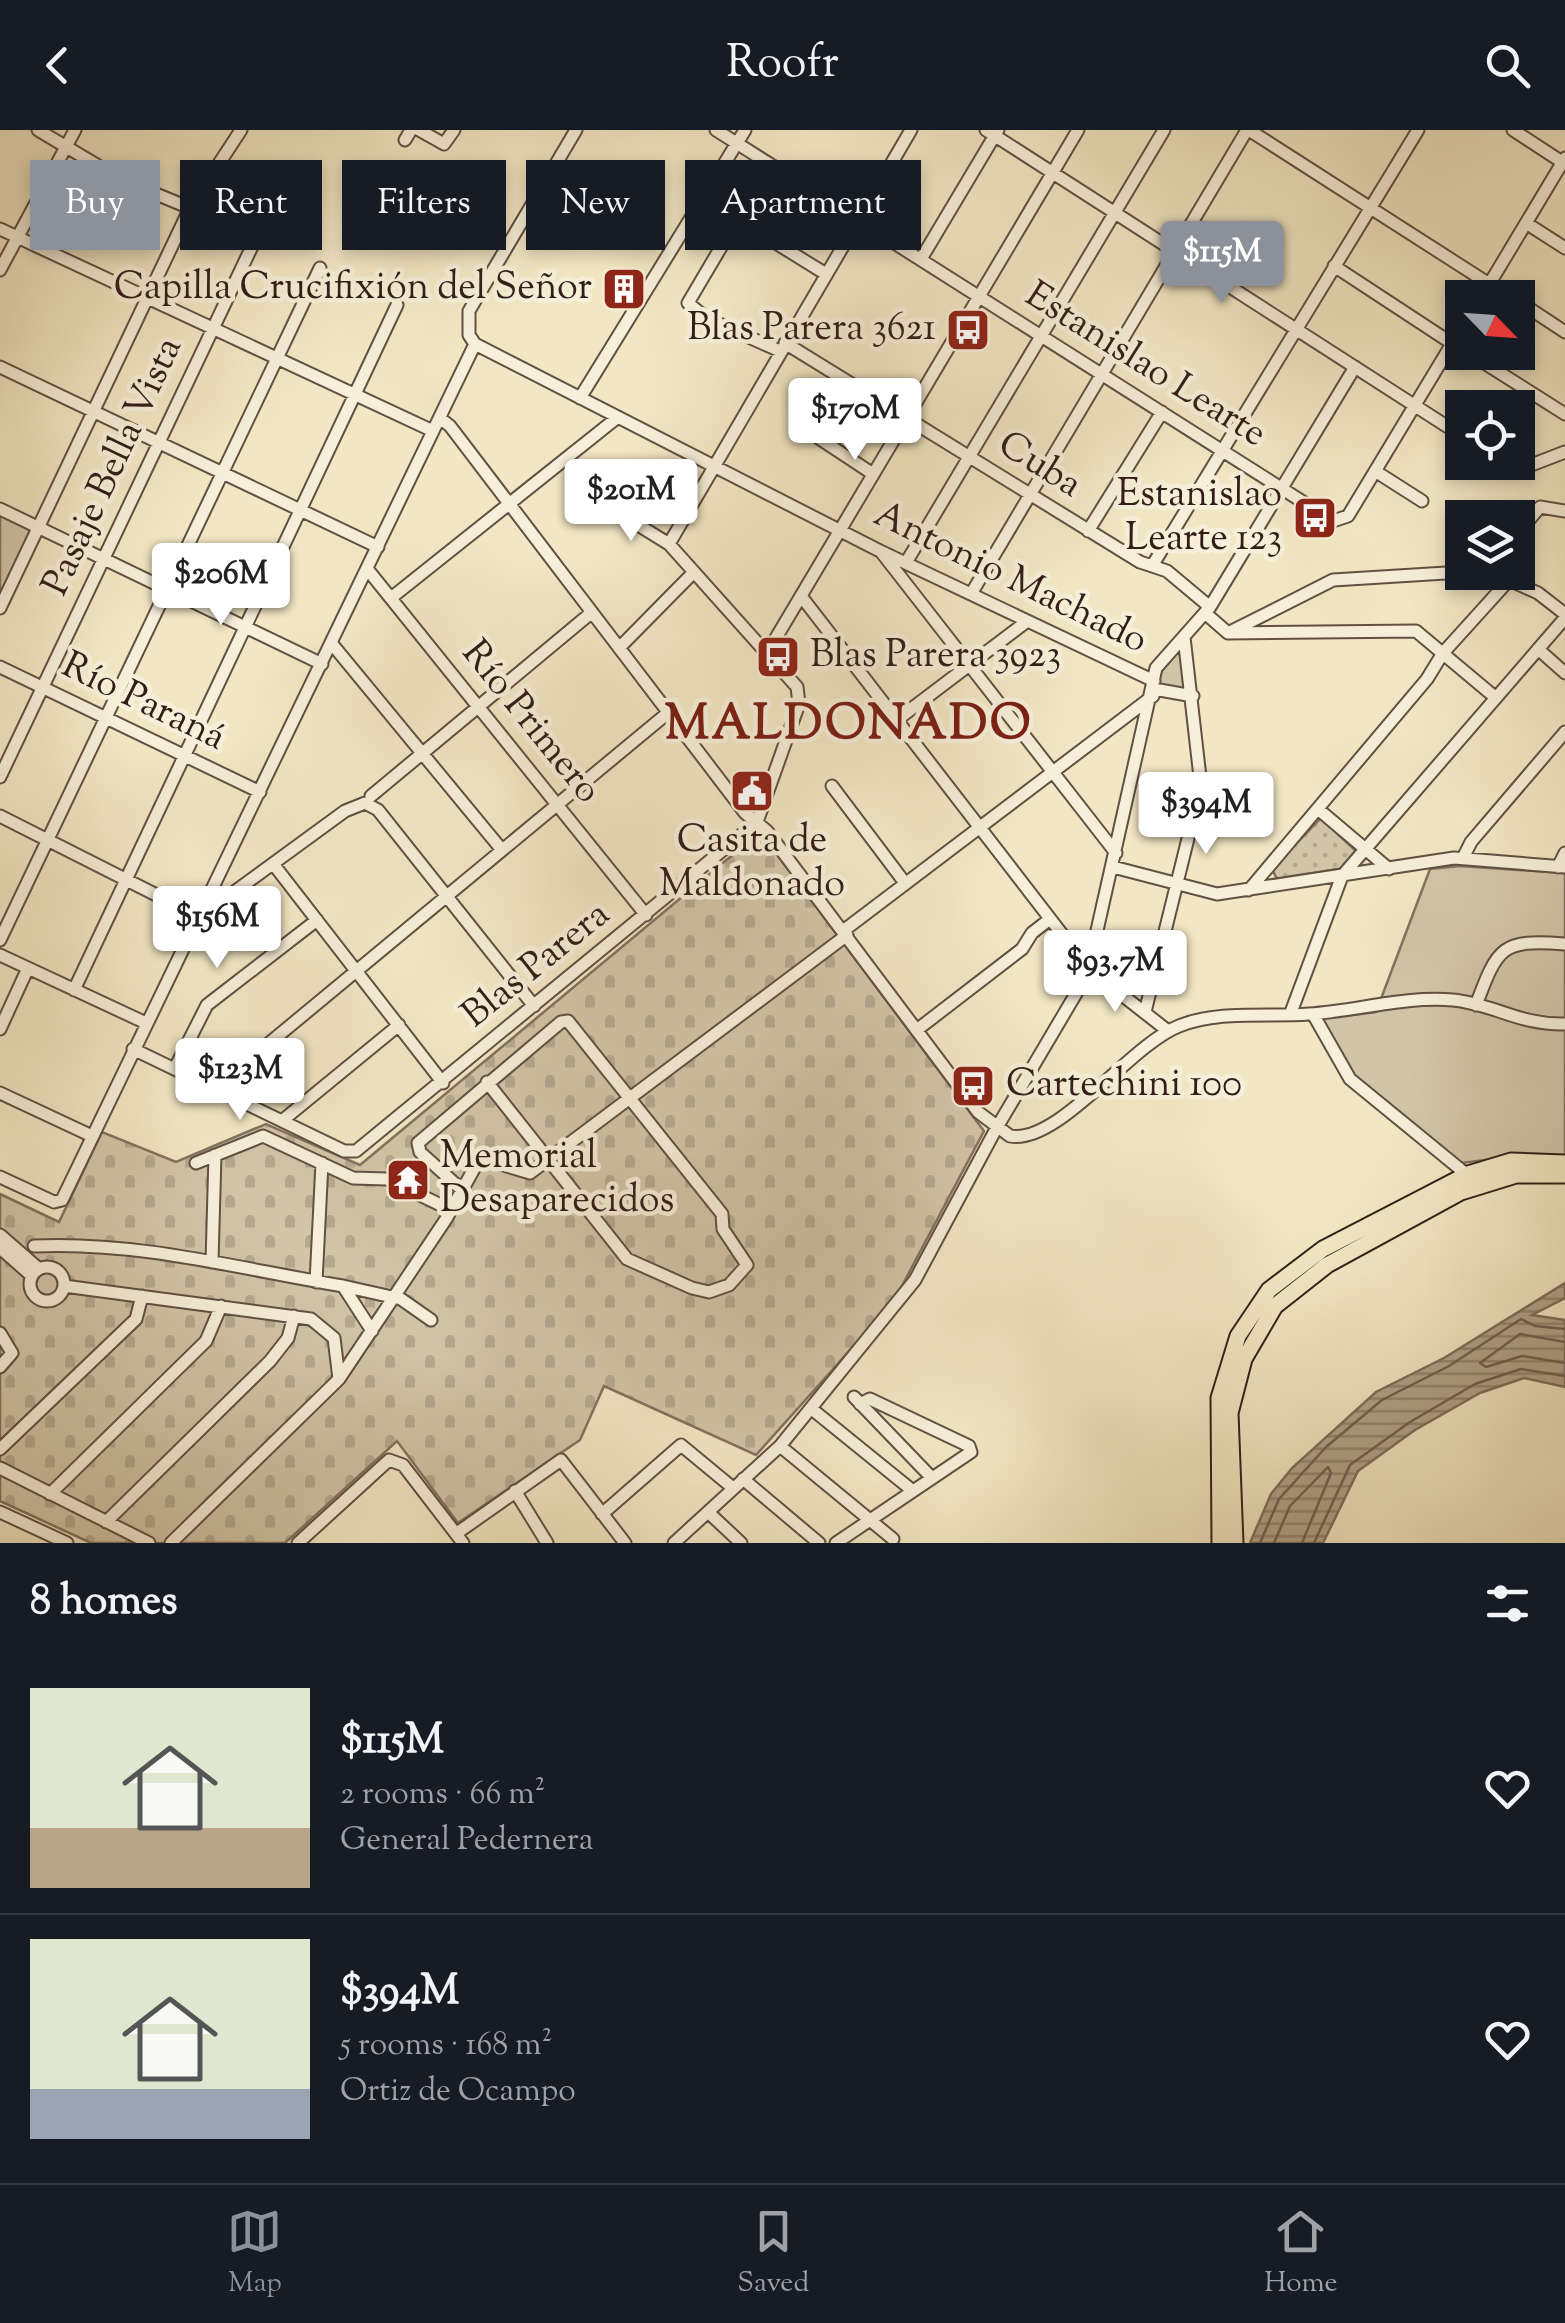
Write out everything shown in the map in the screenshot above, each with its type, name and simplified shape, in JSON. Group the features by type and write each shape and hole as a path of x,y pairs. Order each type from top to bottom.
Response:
{"main road":[{"path":"1220,1543 1217,1412 1232,1352 1246,1320 1269,1290 1313,1255 1512,1161 1565,1162"},
{"path":"1235,1543 1230,1413 1244,1359 1264,1320 1291,1290 1326,1265 1472,1180 1565,1175"}],"street":[{"path":"38,130 122,180 180,204"},
{"path":"0,270 76,130"},
{"path":"221,160 241,130"},
{"path":"412,133 444,144 454,130"},
{"path":"0,1177 59,1203 440,418 472,340 469,311 576,130"},
{"name":"Estanislao Learte","path":"716,130 764,160"},
{"path":"580,398 745,130"},
{"path":"893,160 911,130"},
{"path":"767,653 1078,130"},
{"path":"907,561 1164,130"},
{"path":"971,594 1027,494 1248,130 1485,280"},
{"path":"1152,566 1418,130"},
{"path":"1492,280 1564,162 1513,130"},
{"path":"922,259 992,132 1445,425"},
{"path":"1526,223 1565,248"},
{"path":"0,229 433,431"},
{"path":"0,608 180,230"},
{"name":"Pasaje Bella Vista","path":"0,776 250,250"},
{"name":"Cuba","path":"719,250 688,303 706,318 782,347 908,418 1088,531 1167,572 1228,632"},
{"path":"787,250 826,274"},
{"path":"669,544 840,250"},
{"name":"Estanislao Learte","path":"907,250 1339,522 1348,516 1375,471"},
{"path":"1334,266 1445,339"},
{"path":"0,940 320,268"},
{"path":"74,990 398,304"},
{"path":"1535,313 1565,332"},
{"name":"Antonio Machado","path":"472,340 1154,688 1193,696"},
{"path":"0,367 378,547"},
{"path":"682,1540 813,1410 906,1294 1089,969 1156,668 1208,610 1355,367"},
{"path":"1422,501 1375,471 1415,405 1445,368"},
{"path":"1494,370 1565,414"},
{"path":"1088,531 1162,412"},
{"path":"391,598 618,417"},
{"path":"440,418 450,426 745,813 758,822 996,1129 1018,1138 1043,1131 1168,1031 1205,1019 1313,1014 1400,1001 1448,1000 1476,1005 1522,1022 1565,1024"},
{"path":"811,434 873,474"},
{"path":"1535,463 1565,452"},
{"path":"1535,515 1542,507 1565,511"},
{"path":"0,509 322,664"},
{"path":"614,510 669,544 800,695 758,822"},
{"path":"878,550 1116,853"},
{"name":"Río Primero","path":"368,570 646,915"},
{"path":"619,648 694,572"},
{"path":"1228,632 1333,580 1445,573"},
{"path":"1250,890 1427,679 1442,653 1500,590"},
{"path":"1290,1015 1342,876 1565,616 1545,597 1530,590"},
{"path":"801,596 1089,969 1168,1031"},
{"path":"200,917 345,811 368,800 422,750 591,613"},
{"path":"898,719 1026,622"},
{"path":"1228,632 1416,631 1496,698"},
{"path":"1145,1012 1201,786 1184,637"},
{"path":"332,644 502,850"},
{"path":"1538,649 1565,673"},
{"name":"Río Paraná","path":"0,667 260,792"},
{"path":"171,1543 339,1380 483,1157 526,1174 548,1160 845,933 1154,688"},
{"path":"215,1088 669,712"},
{"path":"1463,858 1470,842 1565,732"},
{"path":"832,786 905,883"},
{"path":"368,800 534,1006"},
{"path":"1318,809 1389,869"},
{"path":"0,816 200,917"},
{"name":"Blas Parera","path":"283,1120 353,1152 443,1083 758,822"},
{"path":"1113,867 1217,894 1463,858 1562,867 1565,853"},
{"path":"274,866 443,1083"},
{"path":"918,1029 1022,949 1032,932 1050,919"},
{"path":"174,1068 207,1005 318,920"},
{"path":"1476,1005 1493,960 1502,950 1521,942 1565,944"},
{"path":"0,955 146,1023"},
{"path":"0,1029 28,968"},
{"path":"1313,1014 1350,1080 1472,1180"},
{"path":"462,1190 420,1152 418,1144 487,1082 564,1021 572,1024 722,1214 723,1229 746,1256 746,1271 729,1286 699,1291 627,1259 487,1082"},
{"path":"133,1049 283,1120 399,1025"},
{"path":"0,1093 92,1136"},
{"path":"196,1163 263,1136 358,1179 387,1179 452,1210"},
{"path":"212,1262 215,1155"},
{"path":"316,1282 322,1163"},
{"path":"1,1241 36,1273"},
{"path":"34,1246 81,1244 343,1286 394,1297 431,1320"},
{"path":"36,1273 54,1268 64,1286"},
{"path":"36,1273 33,1293 42,1300 59,1296 64,1286"},
{"path":"64,1286 318,1321 332,1334 339,1380"},
{"path":"343,1286 372,1330"},
{"path":"0,1449 136,1319 142,1296"},
{"path":"50,1494 206,1341 221,1306"},
{"path":"106,1522 270,1361 284,1344 294,1316"},
{"path":"0,1333 12,1350 10,1360 0,1367"},
{"path":"836,1543 971,1449 870,1400 857,1401 931,1476"},
{"path":"813,1410 913,1492"},
{"path":"602,1514 681,1444 819,1543"},
{"path":"780,1446 893,1539"},
{"path":"298,1543 378,1466 398,1461 460,1538 561,1460 625,1543"},
{"path":"0,1468 149,1543"},
{"path":"516,1492 545,1539 530,1543"},
{"path":"0,1512 67,1543"},
{"path":"708,1512 742,1543"}],"green space":[{"path":"0,515 33,531 0,602"},
{"path":"1183,641 1191,693 1158,685 1160,669"},
{"path":"1321,818 1358,853 1345,868 1277,879 1272,869"},
{"path":"760,832 984,1131 894,1301 756,1455 604,1386 580,1440 458,1523 397,1441 285,1543 91,1543 0,1501 0,1194 59,1222 102,1132 176,1162 266,1124 360,1165"},
{"path":"1460,866 1565,873 1565,1156 1535,1154 1461,1163 1351,1072 1318,1019 1376,1012 1430,869"}],"water":[{"path":"1565,1283 1565,1298 1532,1315 1565,1320 1565,1387 1524,1378 1480,1393 1415,1430 1358,1471 1323,1543 1250,1543 1271,1494 1292,1468 1376,1392 1444,1358"}],"place":[{"name":"Capilla Crucifixión del Señor","path":"624,289"},
{"name":"Blas Parera 3621","path":"968,330"},
{"name":"Estanislao Learte 123","path":"1315,518"},
{"name":"Blas Parera 3923","path":"778,657"},
{"name":"Casita de Maldonado","path":"752,791"},
{"name":"Cartechini 100","path":"973,1086"},
{"name":"Memorial Desaparecidos","path":"408,1180"}],"district":[{"name":"MALDONADO","path":"849,726"}]}
